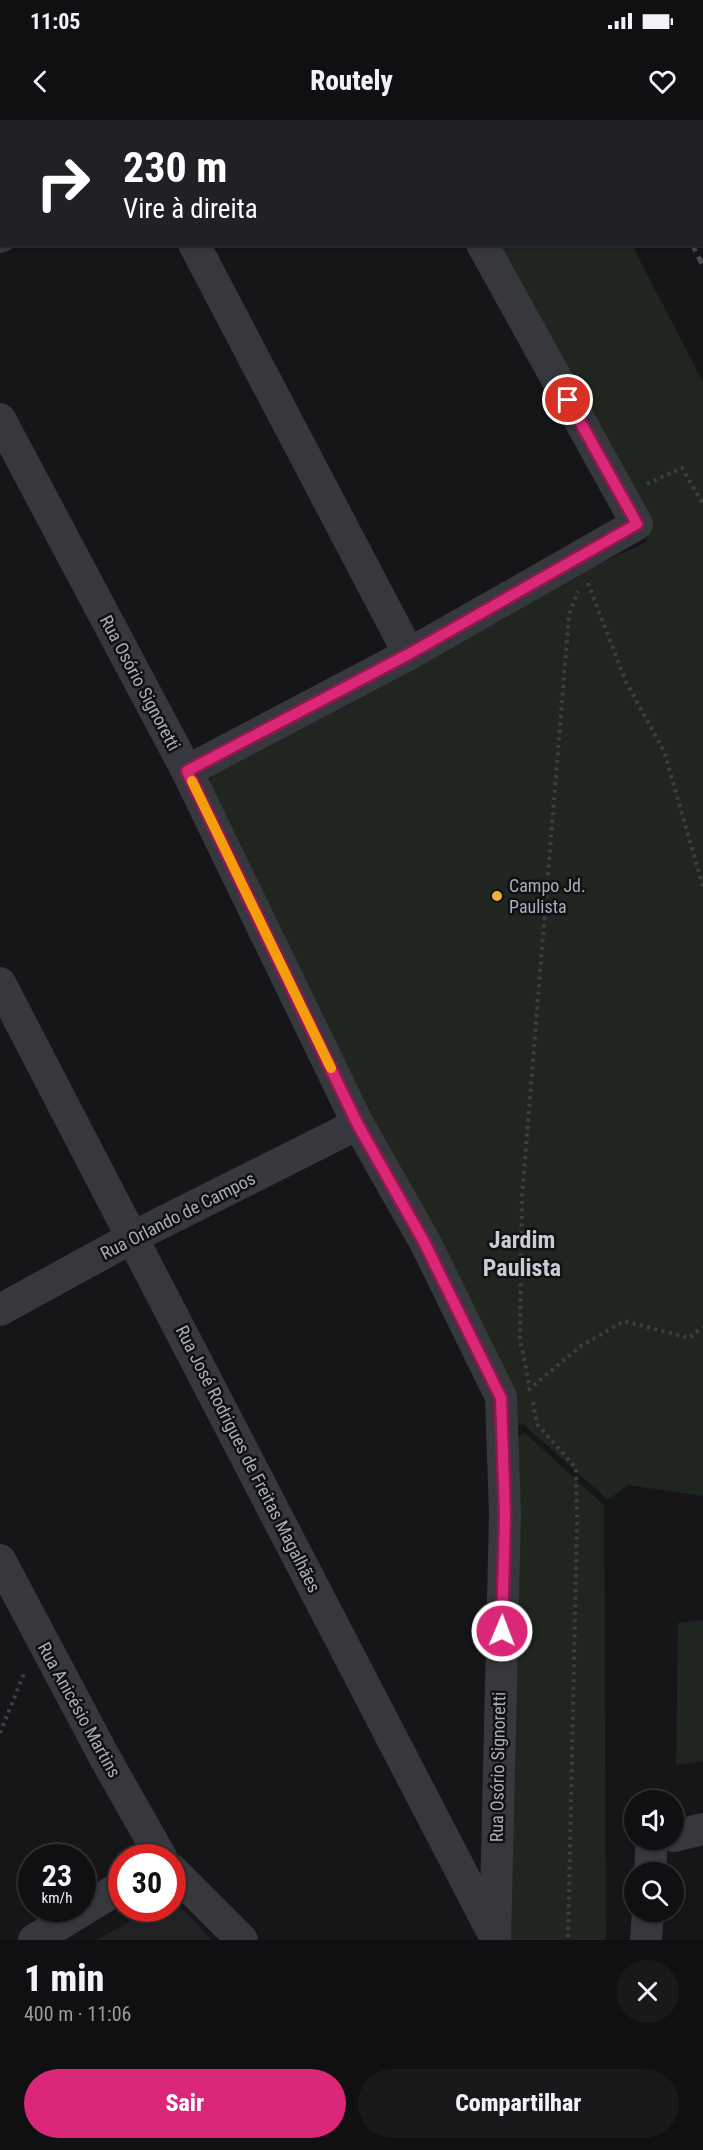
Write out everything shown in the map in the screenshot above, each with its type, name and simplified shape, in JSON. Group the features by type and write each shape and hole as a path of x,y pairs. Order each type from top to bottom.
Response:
{"street":[{"path":"195,246 409,654"},
{"path":"187,771 409,654 637,524 483,246"},
{"name":"Rua Osório Signoretti","path":"0,419 187,771 358,1125 424,1242 501,1398 505,1514 494,1938"},
{"name":"Rua José Rodrigues de Freitas Magalhães","path":"0,983 494,1938"},
{"name":"Rua Orlando de Campos","path":"0,1310 133,1237 358,1125"},
{"name":"Rua Anicésio Martins","path":"0,1560 35,1630 154,1844"},
{"path":"684,1833 703,1829"},
{"path":"186,1884 242,1940"},
{"path":"34,1940 108,1895"},
{"path":"646,1940 647,1922"}],"path":[{"path":"622,496 682,468 703,504"},
{"path":"568,1940 577,1524 576,1468 537,1424 520,1339 522,1196 569,615 585,574 626,682 664,752 703,887"},
{"path":"530,1389 580,1346 624,1321 689,1338 703,1327"},
{"path":"0,1733 23,1678 35,1630"}],"shaded area":[{"path":"494,246 633,246 703,382 703,1496 628,1485 608,1500 522,1423 510,1434 208,793 212,772 563,580 647,542 644,515"},
{"path":"524,1432 604,1505 606,1940 501,1940 508,1448"},
{"path":"703,1620 703,1761 676,1765 678,1623"},
{"path":"186,1912 212,1940 97,1940 128,1922 186,1922"}],"railway":[{"path":"693,246 703,266"}],"slow traffic":[{"path":"192,781 331,1068"}],"place":[{"name":"Campo Jd. Paulista","path":"497,896"}],"district":[{"name":"Jardim Paulista","path":"522,1254"}],"route":[{"path":"502,1631 505,1514 501,1398 424,1242 358,1125 187,771 409,654 637,524 568,400"}]}
